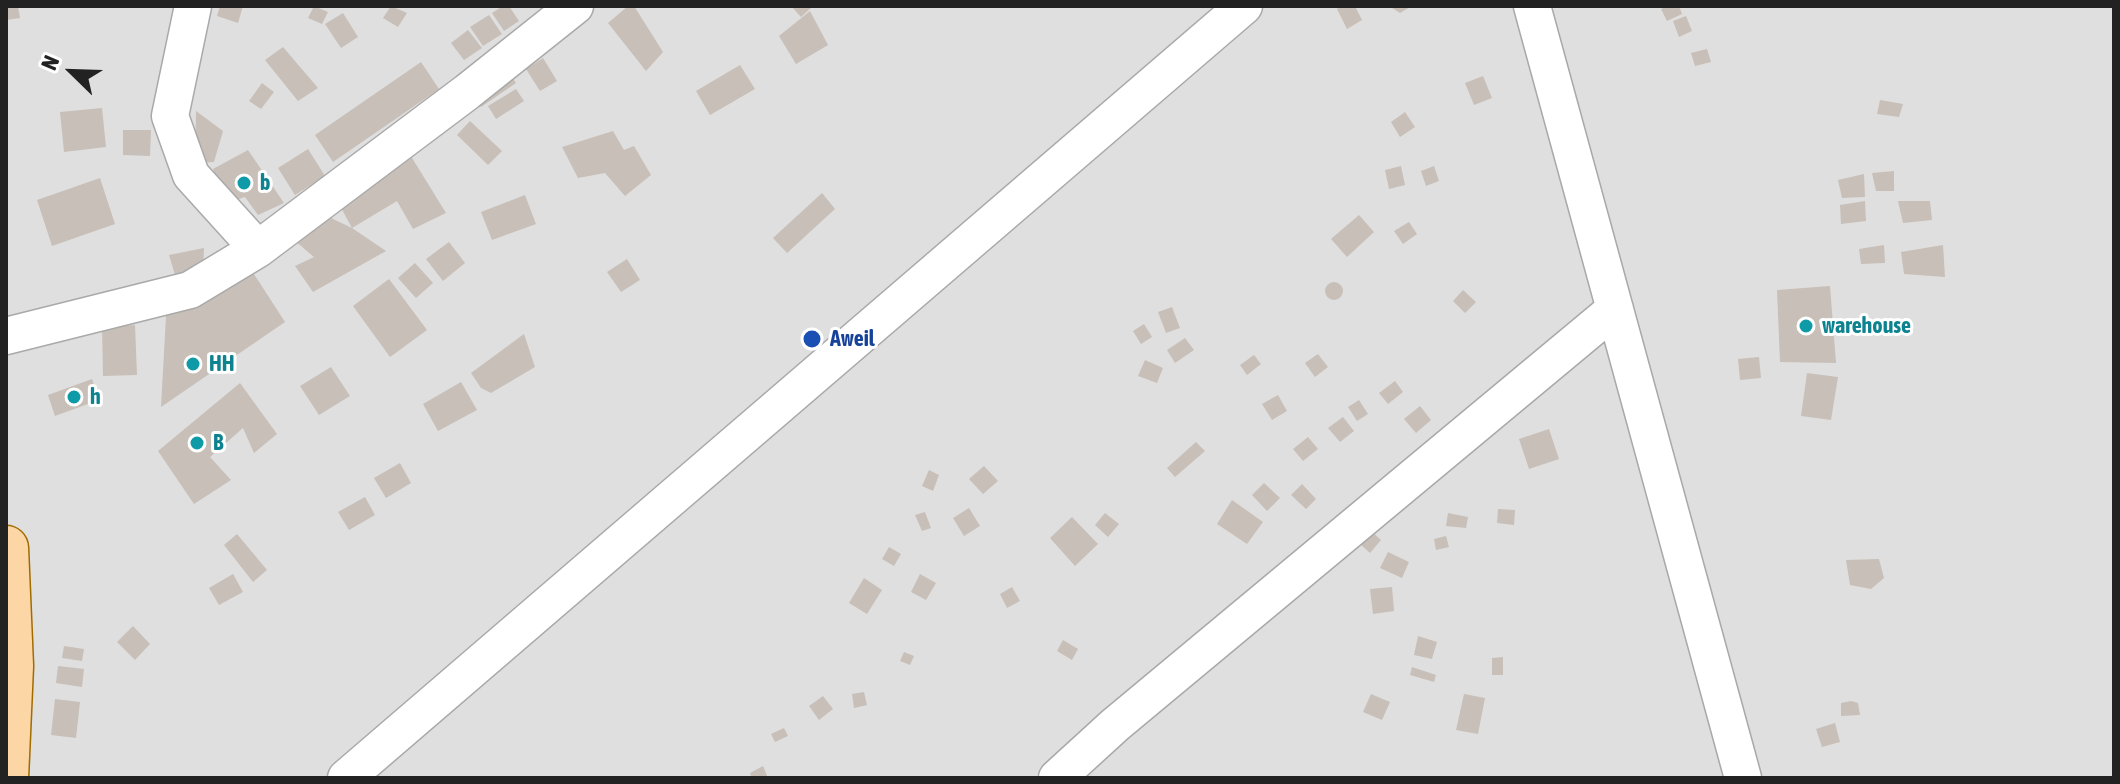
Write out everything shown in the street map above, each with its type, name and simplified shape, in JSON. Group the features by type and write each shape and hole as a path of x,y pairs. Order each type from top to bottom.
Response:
{"main road":[{"path":"6,548 9,666 6,778"}],"street":[{"path":"193,6 170,116 191,175 258,249"},
{"path":"6,336 190,290 258,249 518,53 575,6"},
{"path":"346,778 1244,6"},
{"path":"1532,6 1743,778"},
{"path":"1057,778 1115,725 1615,309"}],"shaded area":[{"path":"6,6 2114,6 2114,778 6,778"}],"building":[{"path":"6,6 18,6 20,18 6,20"},
{"path":"220,6 243,6 238,23 217,16"},
{"path":"314,6 328,12 322,24 308,18"},
{"path":"391,6 407,13 398,27 383,18"},
{"path":"509,6 519,21 504,31 492,13"},
{"path":"628,6 634,6 663,52 646,71 608,23"},
{"path":"791,6 813,6 801,17"},
{"path":"1355,6 1362,20 1347,29 1337,9"},
{"path":"1389,6 1412,6 1400,13"},
{"path":"1679,6 1682,14 1667,21 1661,9"},
{"path":"810,11 828,45 796,64 779,36"},
{"path":"343,13 358,37 341,48 325,24"},
{"path":"489,15 502,34 483,46 470,27"},
{"path":"1686,16 1692,31 1679,37 1673,21"},
{"path":"468,30 482,48 464,60 451,43"},
{"path":"283,47 318,88 298,101 265,60"},
{"path":"1707,49 1711,62 1695,66 1691,53"},
{"path":"543,58 557,81 540,91 526,69"},
{"path":"421,62 439,89 333,162 315,135"},
{"path":"740,65 755,89 710,115 696,91"},
{"path":"508,71 516,83 481,107 473,95"},
{"path":"1483,76 1492,98 1474,105 1465,83"},
{"path":"262,83 274,92 261,109 249,101"},
{"path":"516,89 524,101 496,119 488,106"},
{"path":"1880,100 1903,104 1899,117 1877,114"},
{"path":"102,108 106,147 64,152 60,112"},
{"path":"196,111 223,131 214,162 195,163"},
{"path":"1405,112 1415,127 1400,137 1391,122"},
{"path":"470,121 502,151 488,165 457,135"},
{"path":"123,130 151,130 150,156 123,155"},
{"path":"613,131 624,150 634,146 651,175 625,196 605,173 578,178 562,147"},
{"path":"308,149 325,176 295,195 278,168"},
{"name":"b","path":"248,150 284,203 258,215 245,197 226,203 213,169"},
{"path":"409,153 446,213 413,229 397,201 352,228 338,202"},
{"path":"1401,166 1405,185 1389,189 1385,170"},
{"path":"1434,166 1439,181 1426,186 1421,171"},
{"path":"1894,171 1894,191 1876,191 1872,173"},
{"path":"1864,174 1865,197 1842,198 1838,180"},
{"path":"100,178 115,224 52,246 37,200"},
{"path":"822,193 835,209 787,253 773,238"},
{"path":"525,195 536,224 492,240 481,212"},
{"path":"1865,201 1866,221 1841,224 1840,205"},
{"path":"1898,201 1930,201 1932,220 1903,223"},
{"path":"1359,215 1374,232 1347,257 1331,239"},
{"path":"329,217 386,251 313,292 295,266 314,257 294,240"},
{"path":"1409,222 1417,234 1403,244 1394,231"},
{"path":"449,242 465,263 443,281 426,259"},
{"path":"1884,245 1885,263 1861,264 1859,249"},
{"path":"1943,245 1945,277 1904,274 1901,252"},
{"path":"204,248 203,271 175,275 169,255"},
{"path":"627,259 640,280 621,292 607,272"},
{"path":"415,263 433,283 416,298 398,278"},
{"name":"HH","path":"252,271 285,322 161,407 166,316"},
{"path":"389,279 427,330 390,357 353,306"},
{"path":"1334,282 1343,291 1334,300 1325,291"},
{"name":"warehouse","path":"1830,286 1836,363 1780,362 1777,290"},
{"path":"1463,290 1476,302 1465,313 1453,301"},
{"path":"1172,307 1180,328 1166,333 1158,312"},
{"path":"1144,324 1152,337 1141,344 1133,331"},
{"path":"135,325 137,375 103,376 102,327"},
{"path":"524,334 535,367 491,393 481,388 471,373"},
{"path":"1185,338 1194,350 1175,363 1167,350"},
{"path":"1318,354 1328,367 1315,377 1305,363"},
{"path":"1254,355 1261,364 1247,375 1240,365"},
{"path":"1759,357 1761,378 1740,380 1738,359"},
{"path":"1145,360 1163,368 1157,383 1138,376"},
{"path":"331,367 350,396 319,415 300,386"},
{"path":"1807,373 1838,377 1831,420 1801,416"},
{"name":"h","path":"92,379 99,400 55,416 48,395"},
{"path":"1395,381 1403,392 1388,404 1379,393"},
{"path":"461,382 477,410 438,431 423,404"},
{"name":"B","path":"240,383 277,434 254,453 243,428 210,457 231,480 194,504 158,451"},
{"path":"1278,395 1287,411 1272,420 1262,404"},
{"path":"1359,400 1368,414 1357,421 1348,407"},
{"path":"1420,406 1431,420 1416,433 1404,419"},
{"path":"1343,417 1354,431 1340,442 1328,428"},
{"path":"1549,429 1559,459 1529,469 1519,439"},
{"path":"1308,437 1318,449 1303,461 1293,449"},
{"path":"1196,442 1205,451 1175,477 1167,468"},
{"path":"400,463 411,483 386,498 374,478"},
{"path":"984,466 998,481 983,494 969,479"},
{"path":"929,470 939,475 933,491 922,486"},
{"path":"1264,483 1280,498 1267,511 1252,495"},
{"path":"1302,484 1316,499 1306,509 1291,495"},
{"path":"365,497 375,515 349,530 338,512"},
{"path":"1232,500 1263,522 1247,544 1217,524"},
{"path":"969,508 980,526 964,536 953,518"},
{"path":"1498,509 1515,510 1514,525 1497,523"},
{"path":"925,512 931,528 922,531 915,515"},
{"path":"1105,513 1119,524 1108,537 1095,525"},
{"path":"1448,513 1468,517 1466,528 1446,526"},
{"path":"1072,517 1098,544 1075,566 1050,538"},
{"path":"1371,531 1381,540 1370,553 1360,544"},
{"path":"237,534 267,570 253,582 224,545"},
{"path":"1446,536 1449,547 1436,550 1434,539"},
{"path":"889,547 901,554 894,566 882,559"},
{"path":"1388,552 1409,562 1402,578 1380,568"},
{"path":"1879,559 1884,578 1871,589 1850,585 1846,560"},
{"path":"233,574 243,592 219,605 209,588"},
{"path":"920,574 936,583 926,600 911,592"},
{"path":"864,578 882,590 867,614 849,603"},
{"path":"1012,587 1020,601 1007,608 1000,594"},
{"path":"1392,587 1394,611 1373,614 1370,589"},
{"path":"133,626 150,644 135,660 117,642"},
{"path":"1418,636 1437,642 1432,659 1414,655"},
{"path":"1063,640 1078,649 1072,660 1057,651"},
{"path":"64,646 84,649 82,661 62,658"},
{"path":"904,652 914,656 910,665 900,661"},
{"path":"1503,657 1503,675 1492,675 1492,658"},
{"path":"58,666 84,669 82,687 56,683"},
{"path":"1412,667 1436,675 1434,682 1410,675"},
{"path":"864,692 867,705 854,708 852,694"},
{"path":"1371,694 1390,702 1382,720 1363,712"},
{"path":"1464,694 1485,698 1478,734 1456,730"},
{"path":"823,696 833,709 819,720 809,706"},
{"path":"55,699 80,702 76,738 51,735"},
{"path":"1841,703 1858,703 1860,715 1841,716"},
{"path":"1835,723 1840,742 1822,747 1816,729"},
{"path":"784,728 788,736 775,742 771,734"},
{"path":"763,766 768,778 752,778 750,773"}],"place":[{"name":"b","path":"244,183"},
{"name":"warehouse","path":"1806,326"},
{"name":"Aweil","path":"812,339"},
{"name":"HH","path":"193,364"},
{"name":"h","path":"74,397"},
{"name":"B","path":"197,443"}]}
